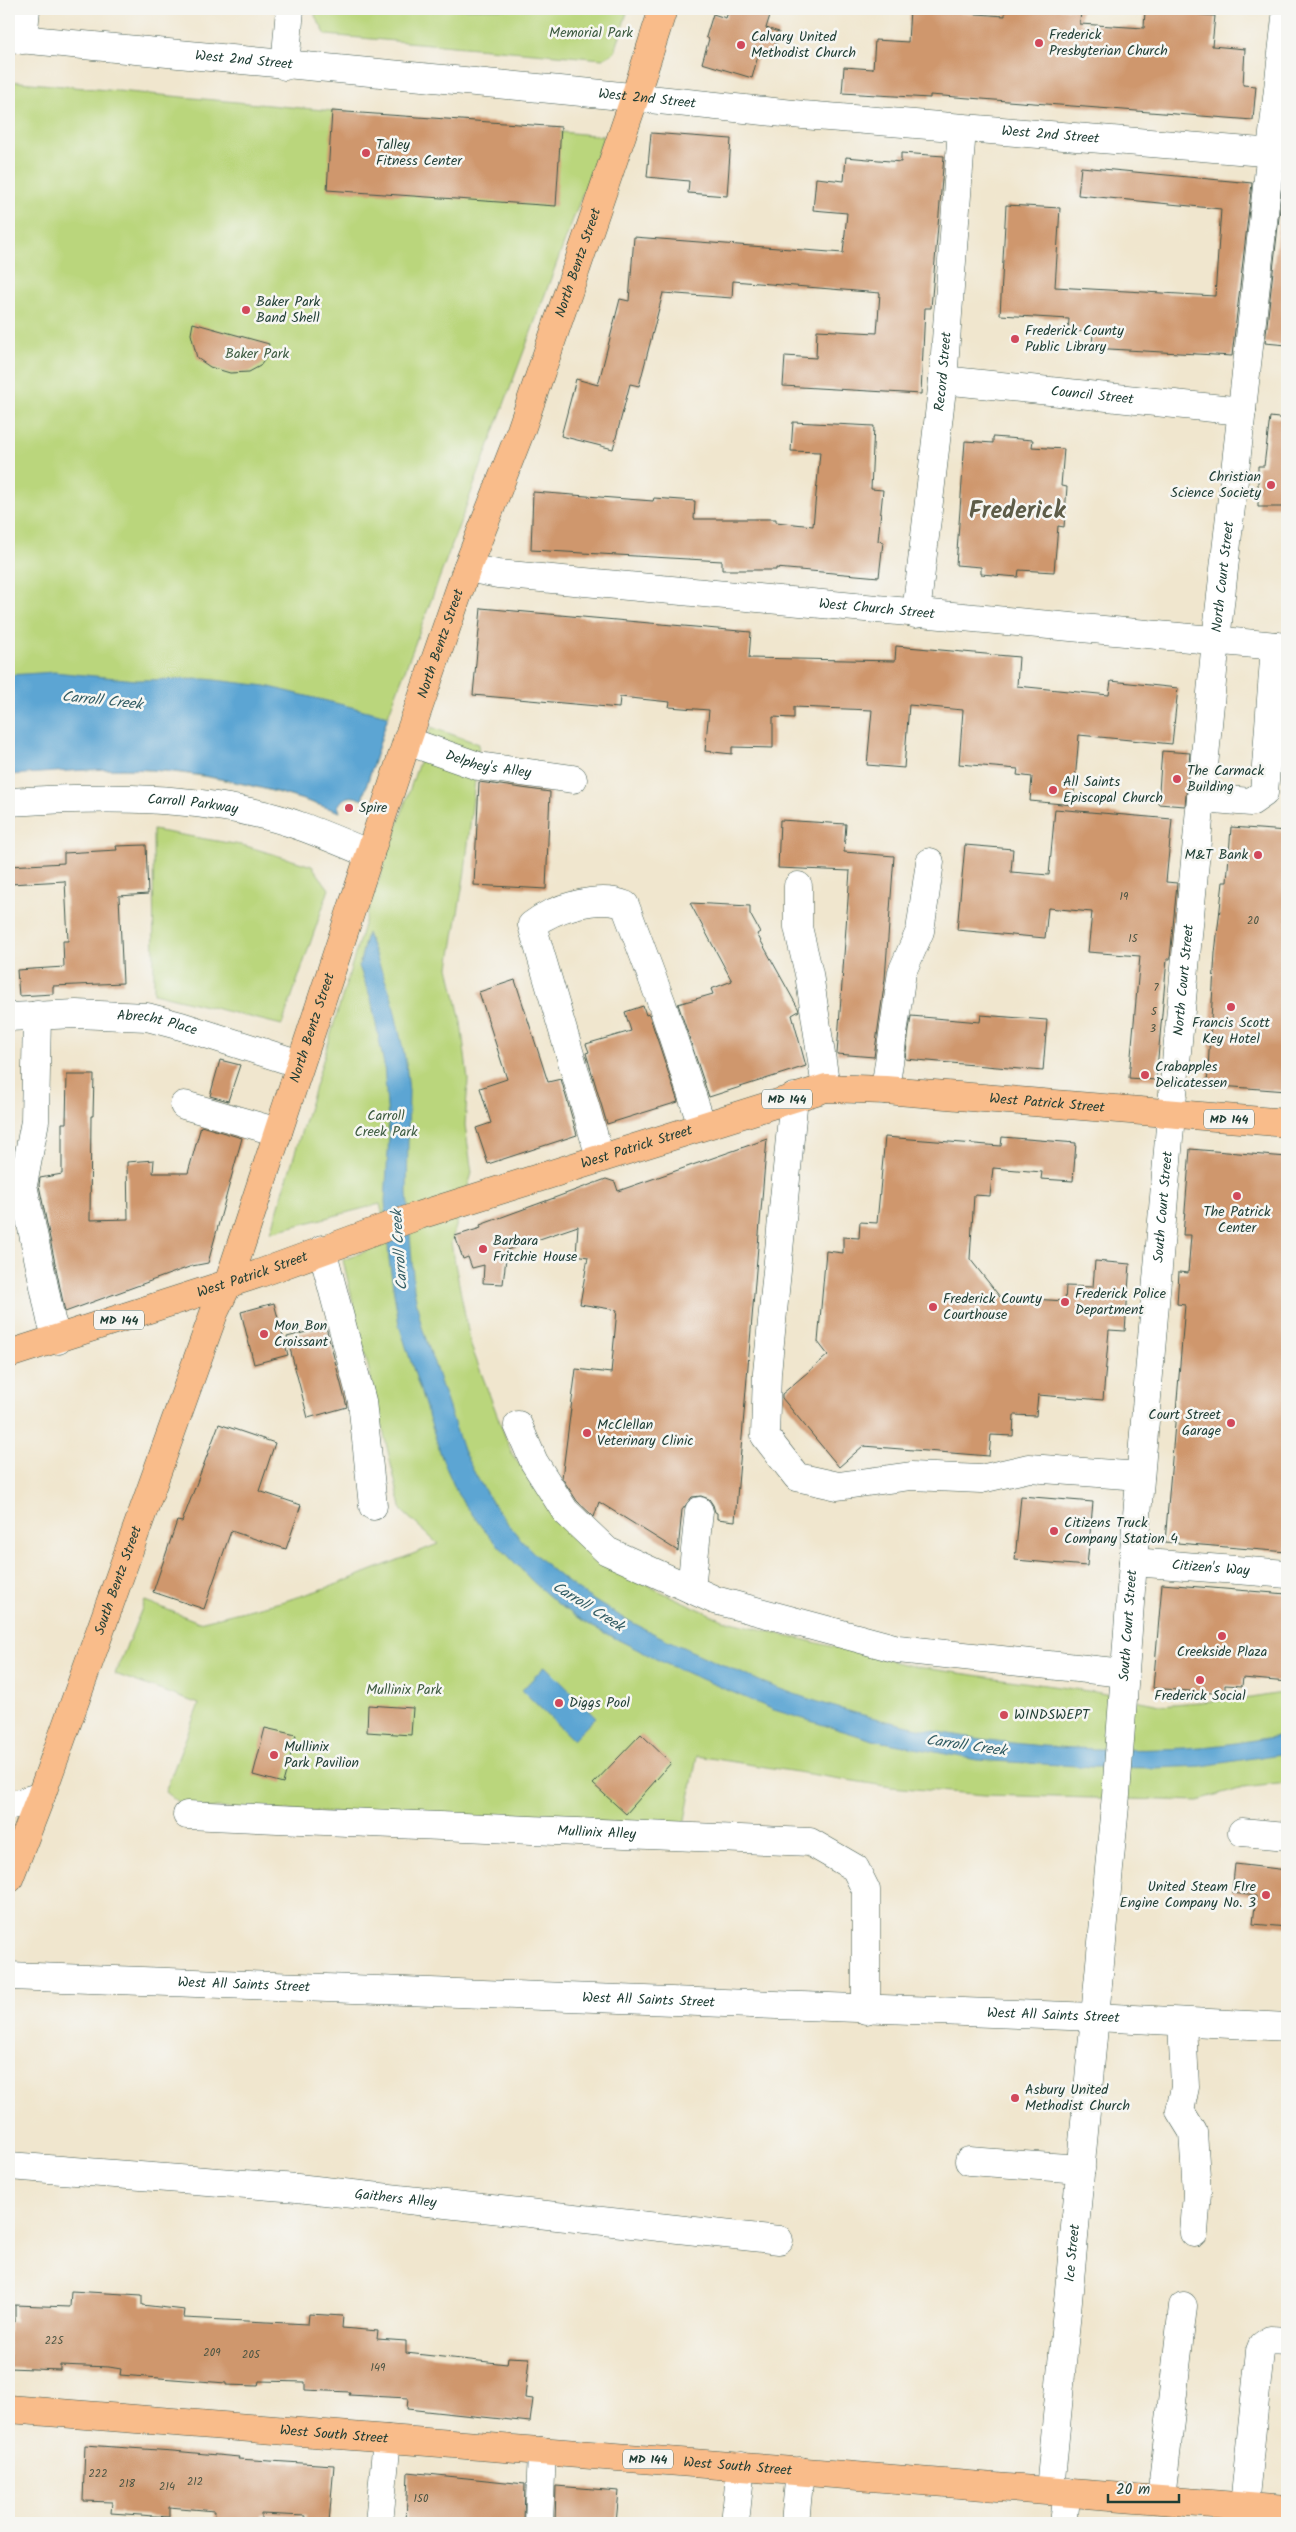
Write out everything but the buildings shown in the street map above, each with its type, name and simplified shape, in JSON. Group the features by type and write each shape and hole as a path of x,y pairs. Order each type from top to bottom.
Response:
{"main road":[{"name":"North Bentz Street","path":"228,1284 407,741 467,568 521,430 635,97 663,9"},
{"name":"West Patrick Street","path":"9,1354 58,1340 228,1284 366,1234 600,1157 826,1088 885,1090 1171,1115 1287,1123"},
{"name":"South Bentz Street","path":"9,1879 41,1796 214,1313 228,1284"},
{"name":"West South Street","path":"9,2409 1287,2510"}],"street":[{"path":"16,39 26,9"},
{"path":"285,66 290,9"},
{"name":"North Court Street","path":"1171,1115 1216,640 1242,410 1279,153 1287,9"},
{"name":"West 2nd Street","path":"16,39 962,129 1279,153"},
{"name":"Record Street","path":"916,614 943,380 962,129"},
{"name":"Council Street","path":"943,380 1242,410"},
{"name":"West Church Street","path":"467,568 498,574 916,614 1281,646"},
{"path":"1201,798 1251,802 1264,793 1281,646"},
{"name":"Delphey's Alley","path":"407,741 478,766 573,778"},
{"name":"Carroll Parkway","path":"9,802 89,798 184,802 256,813 312,831 370,854"},
{"path":"885,1090 902,972 920,931 930,862"},
{"path":"798,886 798,926 810,974 826,1088"},
{"path":"600,1157 532,925 546,914 597,901 615,901 625,905 662,1004 702,1126"},
{"name":"Abrecht Place","path":"9,1017 76,1014 147,1017 182,1026 300,1064"},
{"path":"37,1015 35,1121 23,1185 51,1320 58,1340"},
{"path":"794,1097 766,1373 765,1436 797,1477 838,1486 911,1476 981,1479 1029,1468 1140,1476"},
{"path":"184,1105 278,1132"},
{"name":"South Court Street","path":"1095,2017 1171,1115"},
{"path":"322,1250 362,1401 373,1506"},
{"path":"518,1425 534,1462 565,1511 601,1546 607,1551 715,1600 898,1649 1124,1672"},
{"path":"691,1589 699,1511"},
{"name":"Citizen's Way","path":"1133,1562 1272,1566"},
{"path":"9,1806 41,1796"},
{"name":"Mullinix Alley","path":"187,1815 810,1842 855,1868 866,1890 866,2010"},
{"path":"1242,1832 1287,1836"},
{"name":"West All Saints Street","path":"9,1976 866,2010 1095,2017 1287,2027"},
{"name":"Ice Street","path":"1063,2523 1058,2491 1080,2169 1095,2017"},
{"path":"1182,2022 1185,2087 1180,2111 1193,2132 1197,2193 1194,2233"},
{"path":"969,2161 1080,2169"},
{"name":"Gaithers Alley","path":"9,2166 296,2188 779,2240"},
{"path":"1161,2499 1183,2306"},
{"path":"1244,2506 1260,2351 1262,2346 1270,2340 1287,2341"},
{"path":"379,2523 387,2439"},
{"path":"539,2523 542,2450"},
{"path":"734,2523 741,2466"},
{"path":"795,2523 800,2471"}],"green space":[{"name":"Memorial Park","path":"316,9 628,9 615,52 603,59 326,35 315,16"},
{"name":"Baker Park","path":"9,81 604,136 388,716 362,800 352,797 346,798 338,806 340,812 261,788 178,773 123,769 9,774"},
{"name":"Carroll Creek Park","path":"431,727 479,744 465,871 449,967 461,1022 468,1080 465,1125 472,1173 451,1243 471,1346 512,1454 582,1547 653,1588 723,1620 916,1667 1095,1692 1160,1705 1252,1698 1287,1692 1287,1783 1243,1788 1198,1801 985,1795 891,1787 697,1756 684,1825 184,1807 165,1792 199,1704 115,1674 145,1601 199,1622 285,1601 335,1585 438,1544 402,1511 343,1260 389,1242 380,1204 271,1232 366,918"},
{"path":"153,830 246,846 312,866 329,889 282,1025 154,993"}],"water":[{"name":"Carroll Creek","path":"54,672 136,680 206,679 266,686 388,716 362,800 352,797 346,798 338,806 340,812 288,795 233,781 178,772 109,769 9,775 9,675"},
{"name":"Carroll Creek","path":"367,933 391,995 406,1063 409,1091 407,1193 414,1289 421,1324 463,1450 485,1490 508,1524 535,1554 563,1579 629,1621 752,1678 830,1706 881,1720 987,1740 1093,1749 1200,1747 1287,1735 1287,1753 1202,1766 1154,1768 1093,1767 977,1760 873,1740 774,1710 664,1663 593,1627 559,1605 532,1581 483,1529 458,1495 442,1458 399,1325 389,1260 385,1201 389,1135 384,1065 371,999 359,966"},
{"name":"Diggs Pool","path":"545,1666 596,1717 573,1740 522,1690"}],"place":[{"name":"Frederick Presbyterian Church","path":"1039,43"},
{"name":"Calvary United Methodist Church","path":"741,45"},
{"name":"Talley Fitness Center","path":"366,153"},
{"name":"Baker Park Band Shell","path":"246,310"},
{"name":"Frederick County Public Library","path":"1015,339"},
{"name":"Christian Science Society","path":"1271,485"},
{"name":"The Carmack Building","path":"1177,779"},
{"name":"All Saints Episcopal Church","path":"1053,790"},
{"name":"Spire","path":"349,808"},
{"name":"M&T Bank","path":"1258,855"},
{"name":"Francis Scott Key Hotel","path":"1231,1007"},
{"name":"Crabapples Delicatessen","path":"1145,1075"},
{"name":"The Patrick Center","path":"1237,1196"},
{"name":"Barbara Fritchie House","path":"483,1249"},
{"name":"Frederick Police Department","path":"1065,1302"},
{"name":"Frederick County Courthouse","path":"933,1307"},
{"name":"Mon Bon Croissant","path":"264,1334"},
{"name":"Court Street Garage","path":"1231,1423"},
{"name":"McClellan Veterinary Clinic","path":"587,1433"},
{"name":"Citizens Truck Company Station 4","path":"1054,1531"},
{"name":"Creekside Plaza","path":"1222,1636"},
{"name":"Frederick Social","path":"1200,1680"},
{"name":"Diggs Pool","path":"559,1703"},
{"name":"WINDSWEPT","path":"1004,1715"},
{"name":"Mullinix Park Pavilion","path":"274,1755"},
{"name":"United Steam FIre Engine Company No. 3","path":"1266,1895"},
{"name":"Asbury United Methodist Church","path":"1015,2098"}],"district":[{"name":"Frederick","path":"1017,511"}],"park label":[{"name":"Mullinix Park","path":"404,1690"}]}
